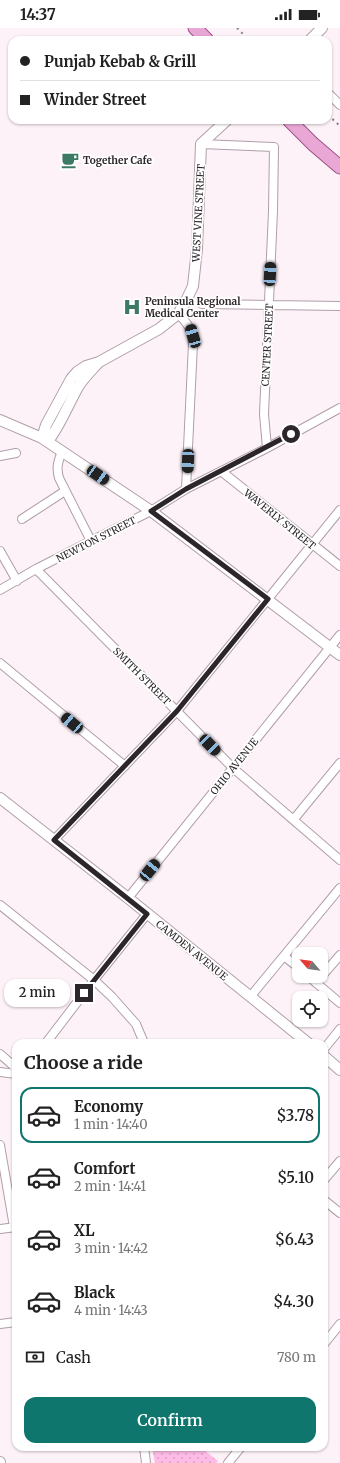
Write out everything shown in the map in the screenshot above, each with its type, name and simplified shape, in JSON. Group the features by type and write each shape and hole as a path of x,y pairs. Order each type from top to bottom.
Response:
{"main road":[{"path":"195,28 203,36"},
{"path":"293,124 313,144 340,167"}],"street":[{"path":"314,36 322,28"},
{"path":"332,97 340,105"},
{"path":"201,144 222,124"},
{"name":"CENTER STREET","path":"201,144 274,147 264,414 267,448"},
{"name":"WEST VINE STREET","path":"42,438 51,437 79,386 99,362 159,329 178,314 186,303 193,286 197,249 201,144"},
{"path":"202,304 340,306"},
{"path":"178,314 187,321 193,344 186,489"},
{"name":"NEWTON STREET","path":"0,590 36,569 151,511 186,489 267,448 340,408"},
{"path":"0,420 42,438 151,511 268,599 330,648 340,654"},
{"path":"62,451 57,465 57,470 65,491 91,541"},
{"path":"0,456 16,453"},
{"name":"WAVERLY STREET","path":"221,471 340,566"},
{"path":"22,519 65,491"},
{"path":"54,840 177,711 340,510"},
{"path":"0,551 16,581"},
{"name":"SMITH STREET","path":"36,569 233,768 340,860"},
{"name":"OHIO AVENUE","path":"128,898 340,635"},
{"path":"0,663 125,766"},
{"path":"294,819 340,763"},
{"name":"CAMDEN AVENUE","path":"0,798 128,898 303,1039"},
{"path":"250,996 340,888"},
{"path":"0,905 94,980 123,1008 136,1024 142,1039"},
{"path":"49,1039 147,914"},
{"path":"328,969 340,955"},
{"path":"284,956 292,962"},
{"path":"316,983 340,1003"},
{"path":"328,1044 340,1029"},
{"path":"0,1054 12,1064"},
{"path":"328,1060 340,1070"},
{"path":"0,1072 12,1074"},
{"path":"0,1145 12,1211"},
{"path":"328,1175 340,1161"},
{"path":"328,1204 340,1214"},
{"path":"0,1229 12,1227"},
{"path":"0,1324 12,1322"},
{"path":"328,1339 340,1324"},
{"path":"144,1451 146,1463"},
{"path":"228,1463 238,1451"}],"shaded area":[{"path":"153,1451 205,1451 218,1461 216,1463 155,1463"}],"railway":[{"path":"237,28 245,36"},
{"path":"332,119 340,126"}],"place":[{"name":"Together Cafe","path":"70,160"},
{"name":"Peninsula Regional Medical Center","path":"132,307"}],"route":[{"path":"84,993 147,914 54,840 177,711 268,599 151,511 186,489 267,448 291,434"}]}
